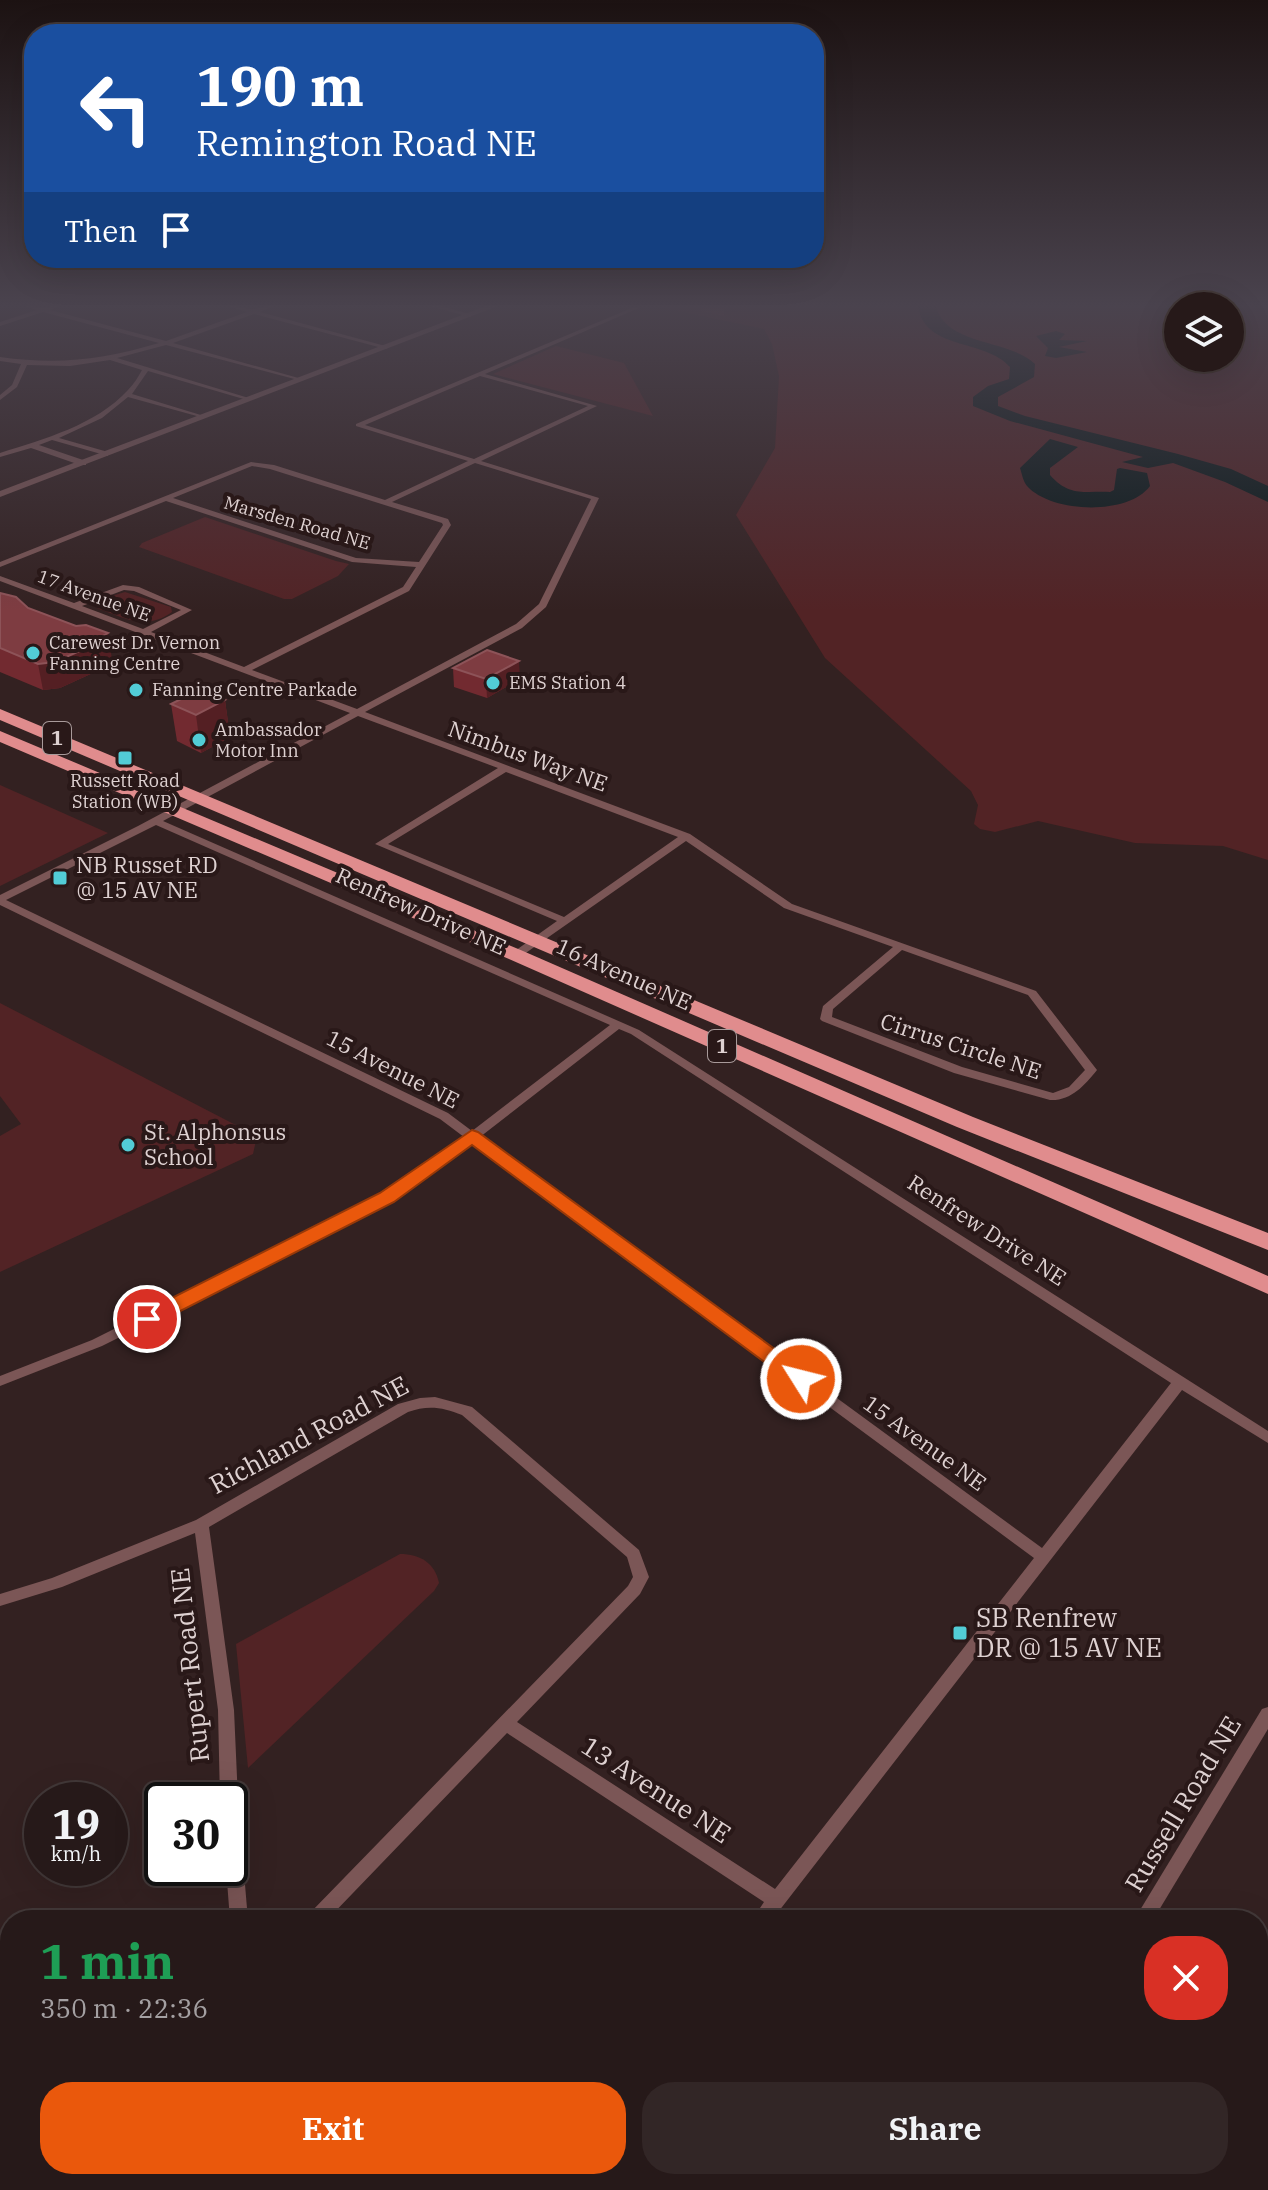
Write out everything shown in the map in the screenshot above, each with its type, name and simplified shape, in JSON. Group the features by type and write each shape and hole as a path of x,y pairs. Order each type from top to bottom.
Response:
{"highway":[{"name":"16 Avenue NE","path":"0,714 965,1122 1268,1242"},
{"name":"16 Avenue NE","path":"0,736 165,816 516,955 1268,1286"}],"street":[{"path":"0,455 52,438 111,406"},
{"path":"165,406 202,417"},
{"path":"0,494 230,406"},
{"path":"0,900 165,816 533,616 546,600 595,498 358,425 403,406"},
{"path":"386,502 594,406"},
{"path":"52,438 105,454"},
{"path":"31,445 83,463"},
{"path":"0,565 242,467 260,464 439,519 447,525 411,584 400,593 244,670"},
{"name":"Marsden Road NE","path":"165,498 355,560 422,565"},
{"name":"17 Avenue NE","path":"0,578 356,713"},
{"path":"74,606 123,587 136,589 188,610 144,632"},
{"name":"Nimbus Way NE","path":"356,713 686,836"},
{"path":"505,768 380,844 565,921"},
{"name":"Renfrew Drive NE","path":"165,816 619,1024 1180,1382"},
{"path":"516,955 686,836"},
{"name":"Cirrus Circle NE","path":"686,836 788,906 901,946 1032,993 1091,1070 1073,1090 1054,1097 958,1070 826,1019 827,1008 901,946"},
{"name":"15 Avenue NE","path":"0,900 437,1113 1043,1557"},
{"path":"0,1381 111,1337 387,1198 619,1024"},
{"path":"769,1910 1180,1382 1268,1438"},
{"name":"Richland Road NE","path":"0,1600 56,1583 201,1524 403,1408 425,1399 445,1402 467,1411 634,1554 641,1577 634,1590 325,1910"},
{"name":"Rupert Road NE","path":"201,1524 226,1710 228,1782"},
{"name":"Russell Road NE","path":"1149,1910 1268,1714"},
{"name":"13 Avenue NE","path":"507,1724 777,1900"},
{"path":"236,1886 238,1910"}],"shaded area":[{"path":"616,406 648,406 653,416"},
{"path":"777,406 1268,406 1268,860 1223,846 1135,843 1038,821 995,832 980,829 974,824 978,805 971,791 825,658 736,515 775,448"},
{"path":"973,406 999,406 1025,416 1231,469 1268,486 1268,502 1173,463 1148,468 1122,462 1143,457 1010,421"},
{"path":"1050,439 1078,447 1050,468 1050,475 1064,487 1078,491 1110,492 1114,490 1117,469 1120,468 1147,473 1150,486 1139,496 1108,506 1071,506 1038,495 1026,484 1020,468"},
{"path":"205,517 349,564 338,576 292,599 284,599 139,547 142,543"},
{"path":"125,592 171,607 172,612 144,622 97,608 98,600"},
{"path":"0,785 108,833 0,886"},
{"name":"St. Alphonsus School","path":"0,1003 257,1136 253,1154 0,1272 0,1136 21,1124 0,1096"},
{"path":"400,1554 420,1558 430,1565 439,1583 434,1591 248,1768 236,1644"}],"building":[{"path":"0,593 16,597 28,608 76,626 86,625 108,633 99,638 104,640 55,662 38,664 0,648"},
{"path":"487,650 519,661 486,679 453,668"},
{"path":"199,690 225,700 196,715 171,704"}],"place":[{"name":"Carewest Dr. Vernon Fanning Centre","path":"33,653"},
{"name":"EMS Station 4","path":"493,683"},
{"name":"Fanning Centre Parkade","path":"136,690"},
{"name":"Ambassador Motor Inn","path":"199,740"},
{"name":"Russett Road Station (WB)","path":"125,758"},
{"name":"NB Russet RD @ 15 AV NE","path":"60,878"},
{"name":"St. Alphonsus School","path":"128,1145"},
{"name":"SB Renfrew DR @ 15 AV NE","path":"960,1633"}],"route":[{"path":"147,1319 387,1198 472,1136 801,1379"}]}
